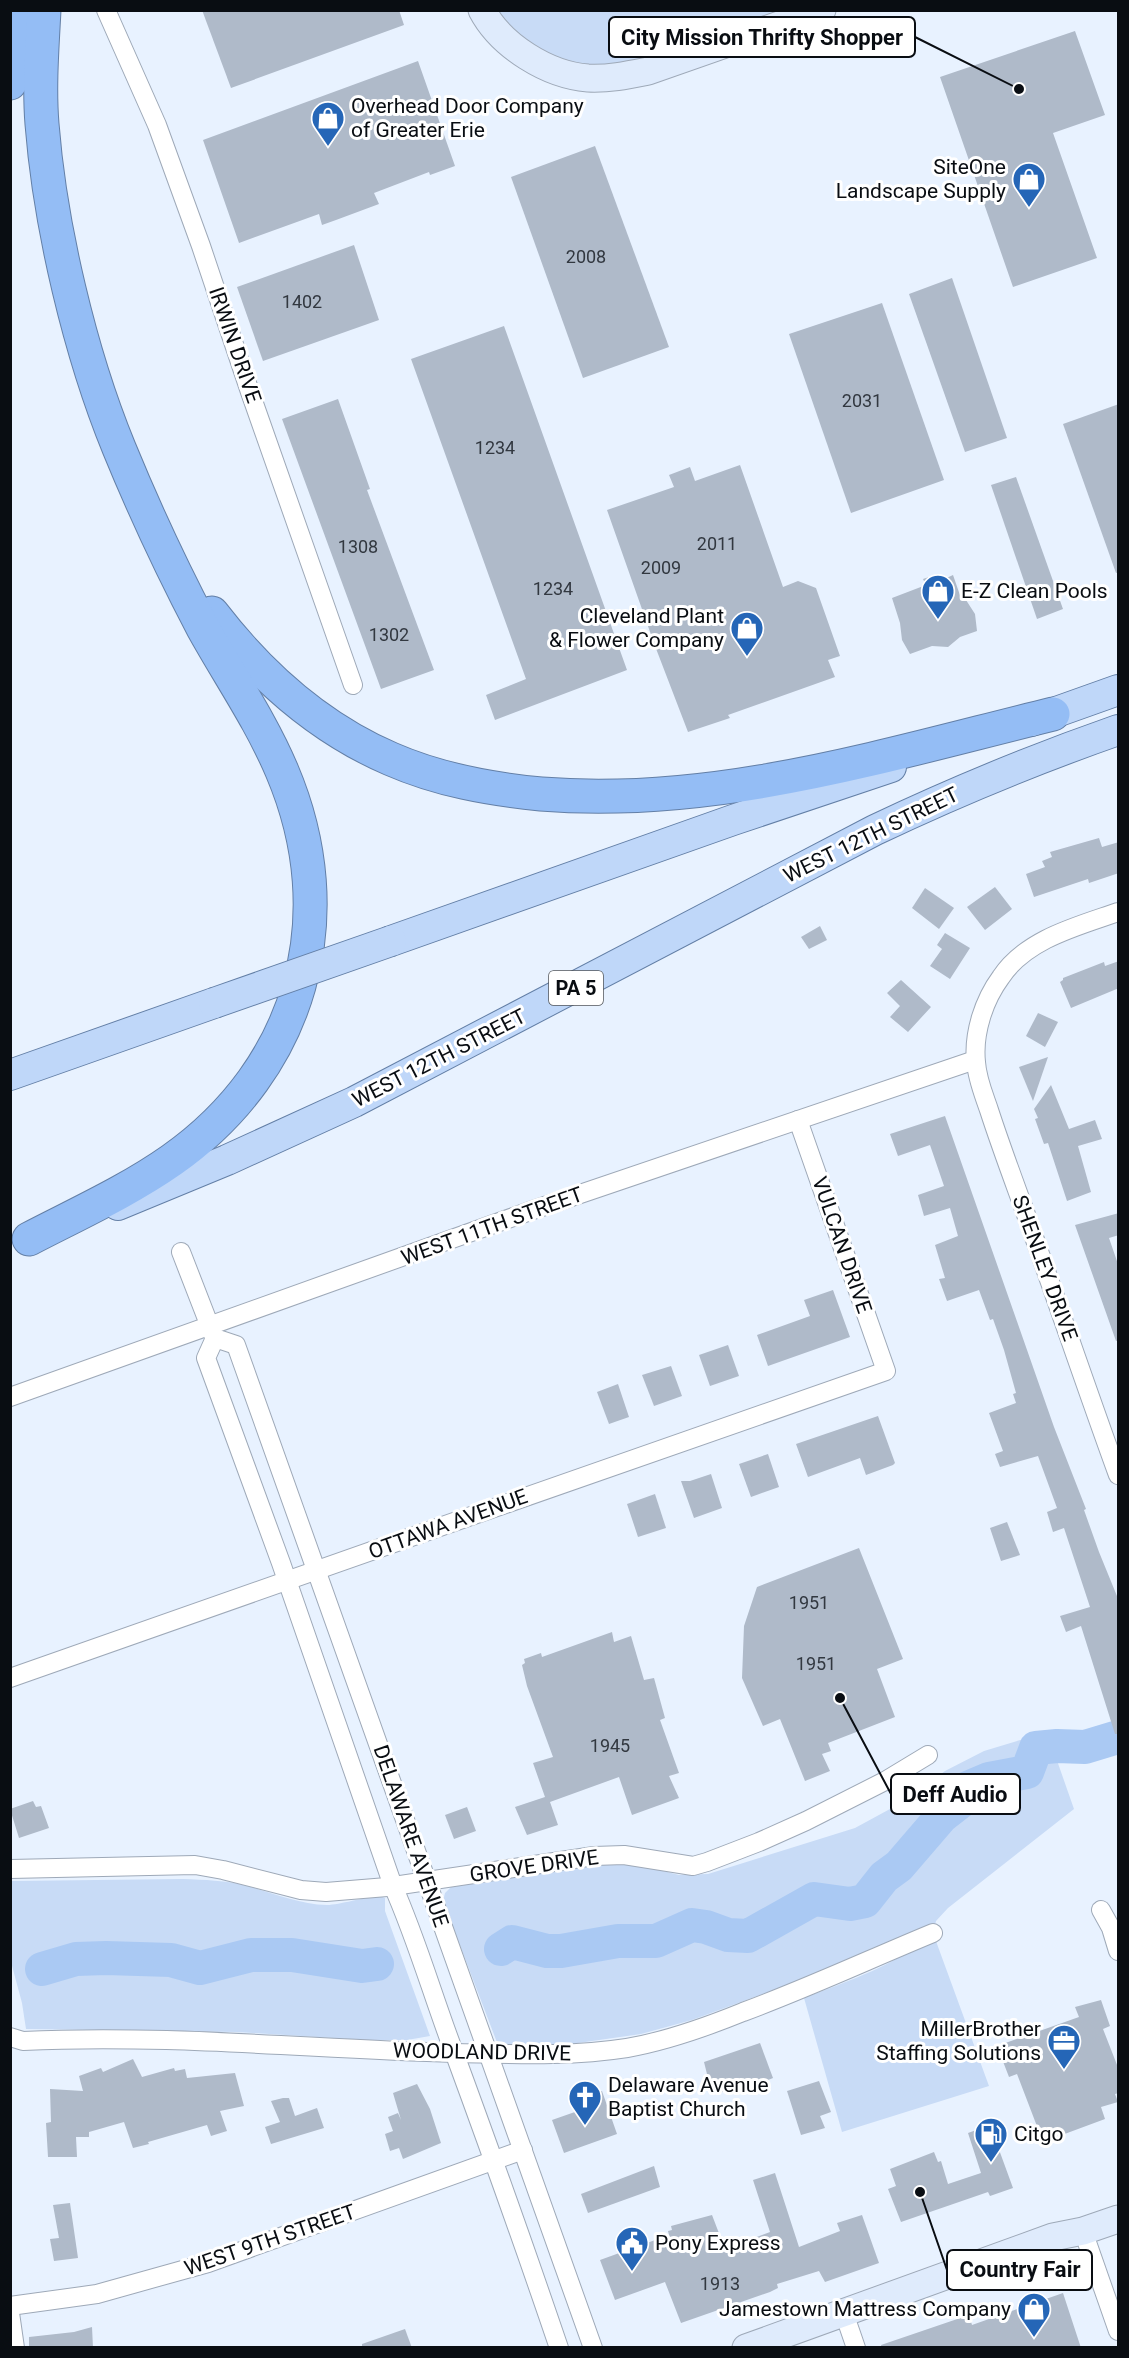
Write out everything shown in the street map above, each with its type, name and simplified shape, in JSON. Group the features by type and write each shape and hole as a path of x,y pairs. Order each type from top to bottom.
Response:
{"highway":[{"path":"15,10 21,66 42,122 59,239 91,366 118,446 181,585 269,744 291,794 305,847 310,879 310,911 304,970 293,1006 274,1049 238,1100 216,1124 173,1160 148,1176 20,1242"},
{"path":"21,66 44,10"},
{"path":"137,489 183,572 204,602 243,650 289,695 339,731 372,750 415,769 467,784 524,792 589,796 657,795 726,788 822,771 1053,714"}],"main road":[{"path":"482,10 503,38 524,53 558,71 588,78 626,76 648,71 822,10"},
{"path":"14,1074 733,820 1119,690"},
{"name":"WEST 12TH STREET","path":"20,1242 161,1189 292,1132 417,1071 876,830 1000,774 1119,730"},
{"path":"746,2348 1053,2237 1083,2231 1119,2219"}],"street":[{"name":"IRWIN DRIVE","path":"106,10 157,125 353,685"},
{"path":"975,1060 977,1038 984,1010 1007,969 1034,946 1053,936 1119,912"},
{"name":"WEST 11TH STREET","path":"10,1397 212,1333 533,1210 975,1060"},
{"name":"SHENLEY DRIVE","path":"975,1060 997,1135 1119,1475"},
{"name":"VULCAN DRIVE","path":"798,1120 886,1371"},
{"path":"181,1252 212,1333"},
{"name":"DELAWARE AVENUE","path":"559,2348 495,2160 454,2053 408,1919 393,1886 287,1581 206,1358 212,1333 236,1345 593,2348"},
{"name":"OTTAWA AVENUE","path":"10,1678 886,1371"},
{"name":"GROVE DRIVE","path":"10,1869 195,1865 301,1890 326,1892 393,1886 594,1856 624,1855 693,1866 759,1842 806,1821 885,1781 928,1755"},
{"path":"1101,1910 1111,1928 1119,1951"},
{"name":"WOODLAND DRIVE","path":"10,2037 23,2041 127,2039 488,2055 591,2053 666,2039 711,2025 818,1983 933,1933"},
{"name":"WEST 9TH STREET","path":"10,2306 97,2294 208,2263 523,2150"},
{"path":"1083,2231 1119,2331"},
{"path":"10,2313 15,2348"},
{"path":"844,2313 856,2348"}],"shaded area":[{"path":"494,11 791,11 651,60 581,67 546,54 515,33"},
{"path":"1047,1732 1074,1809 948,1908 936,1921 933,1933 989,2086 842,2132 804,1998 888,1963 932,1933 908,1934 817,1974 692,2020 641,2034 564,2045 498,2045 443,1901 445,1893 451,1887 606,1864 652,1868 679,1875 708,1874 855,1828 901,1803 945,1771 984,1751"},
{"path":"183,1879 239,1884 316,1904 327,1905 374,1897 385,1898 385,1911 430,2036 407,2040 365,2040 238,2032 26,2029 11,1962 10,1881"}],"building":[{"path":"202,10 399,10 404,25 231,88"},
{"path":"1075,31 1105,115 1053,133 1097,258 1013,287 940,77"},
{"path":"418,61 455,166 430,175 429,172 374,193 379,204 322,225 319,214 239,243 203,140"},
{"path":"595,146 669,347 583,378 511,177"},
{"path":"354,245 379,320 263,361 237,287"},
{"path":"952,278 1007,438 965,452 909,294"},
{"path":"882,303 944,480 851,513 789,334"},
{"path":"504,326 627,670 495,720 486,695 526,679 411,359"},
{"path":"338,399 370,489 367,490 434,670 381,689 282,419"},
{"path":"1119,404 1119,572 1116,573 1063,424"},
{"path":"740,465 783,587 798,581 816,588 840,656 828,660 835,677 728,715 730,718 688,732 607,510 674,487 669,475 690,467 695,481"},
{"path":"1016,477 1063,609 1037,619 991,485"},
{"path":"938,574 940,581 953,575 962,601 966,600 975,614 977,631 960,637 948,647 932,646 910,654 902,640 900,623 892,598 926,585 923,579"},
{"path":"1099,838 1102,847 1119,842 1119,873 1089,883 1088,879 1034,897 1026,874 1045,867 1042,861 1052,857 1050,852"},
{"path":"995,887 1012,909 985,930 967,907"},
{"path":"925,888 954,908 939,929 912,908"},
{"path":"820,926 827,940 809,949 801,937"},
{"path":"945,933 970,948 950,979 930,966 942,949 937,945"},
{"path":"1119,961 1119,988 1071,1008 1060,982 1063,978 1104,962 1105,966"},
{"path":"901,980 931,1007 908,1032 890,1017 900,1006 887,993"},
{"path":"1038,1013 1058,1022 1045,1047 1026,1036"},
{"path":"1048,1057 1033,1101 1019,1067"},
{"path":"1051,1085 1069,1129 1095,1120 1102,1139 1078,1146 1091,1192 1067,1201 1048,1143 1044,1144 1035,1119 1038,1118 1034,1109"},
{"path":"945,1116 1054,1427 1119,1601 1119,1734 1115,1734 1081,1626 1066,1632 1060,1616 1090,1607 1064,1528 1053,1532 1047,1512 1057,1508 1038,1456 1000,1467 995,1454 1003,1451 989,1413 1016,1403 1013,1394 1016,1393 993,1319 990,1320 979,1290 947,1301 939,1279 945,1278 935,1245 958,1236 950,1208 924,1216 918,1195 944,1186 930,1145 898,1156 890,1134"},
{"path":"1119,1213 1119,1235 1109,1238 1119,1267 1119,1340 1116,1341 1075,1225"},
{"path":"833,1290 850,1337 768,1366 757,1335 810,1316 804,1300"},
{"path":"728,1345 739,1376 710,1386 699,1355"},
{"path":"671,1366 682,1396 654,1406 642,1375"},
{"path":"618,1384 629,1417 609,1424 597,1392"},
{"path":"878,1416 895,1463 893,1465 866,1475 860,1458 808,1477 796,1444"},
{"path":"768,1454 779,1487 751,1497 739,1464"},
{"path":"711,1474 722,1508 694,1518 681,1481 690,1481"},
{"path":"655,1494 666,1528 638,1537 627,1504"},
{"path":"1007,1522 1020,1555 1001,1561 990,1528"},
{"path":"859,1548 903,1659 877,1669 895,1717 828,1743 831,1751 822,1754 830,1771 805,1781 780,1719 763,1726 742,1678 744,1626 757,1587"},
{"path":"612,1632 614,1642 631,1636 644,1680 654,1678 665,1718 660,1720 679,1773 669,1776 679,1798 632,1815 619,1777 550,1802 558,1825 527,1835 515,1807 545,1797 533,1763 553,1757 527,1686 522,1665 525,1663 524,1659 541,1653 542,1657"},
{"path":"33,1801 36,1807 41,1806 49,1828 19,1838 10,1809"},
{"path":"467,1807 476,1831 454,1839 445,1815"},
{"path":"1101,2000 1110,2026 1103,2029 1119,2070 1119,2093 1115,2094 1118,2102 1101,2107 1105,2119 1043,2142 1017,2074 1009,2077 997,2046 1079,2017 1075,2007"},
{"path":"760,2043 773,2078 758,2084 718,2093 707,2074 704,2062"},
{"path":"133,2059 142,2077 174,2068 175,2071 185,2069 187,2078 235,2073 244,2106 220,2111 227,2131 211,2136 207,2125 133,2148 124,2122 89,2132 89,2137 76,2137 77,2157 48,2157 46,2123 51,2122 50,2089 83,2091 79,2076 101,2068 103,2072"},
{"path":"819,2081 831,2112 820,2116 825,2128 801,2135 787,2091"},
{"path":"417,2084 430,2109 441,2143 403,2159 399,2148 390,2151 385,2134 393,2131 388,2117 398,2113 401,2120 393,2093"},
{"path":"602,2091 617,2134 564,2153 552,2120 592,2106 589,2096"},
{"path":"289,2098 295,2116 317,2108 324,2128 271,2144 265,2127 280,2122 271,2101"},
{"path":"990,2125 1013,2188 990,2196 988,2192 901,2222 888,2189 896,2186 890,2169 934,2152 938,2162 941,2161 948,2184 981,2173 968,2133"},
{"path":"654,2166 660,2187 588,2213 581,2194"},
{"path":"775,2173 799,2247 840,2231 837,2223 862,2215 879,2263 825,2282 819,2271 777,2284 778,2288 770,2292 681,2323 665,2282 615,2300 600,2260 669,2235 668,2231 672,2230 671,2226 712,2215 725,2249 770,2232 753,2180"},
{"path":"70,2203 78,2258 54,2261 50,2239 59,2238 53,2205"},
{"path":"1063,2293 1081,2348 882,2348 881,2345 969,2315 972,2325"},
{"path":"92,2327 93,2348 29,2348 29,2337 74,2332"},
{"path":"405,2329 412,2348 362,2348 362,2344"}],"waterway":[{"path":"501,1949 512,1942 547,1951 561,1951 618,1941 656,1941 692,1925 706,1927 728,1935 748,1936 814,1899 850,1904 865,1901 884,1877 899,1866 942,1816 960,1802 963,1790 989,1779 1027,1772 1036,1748 1085,1747 1118,1737"},
{"path":"42,1969 76,1959 106,1958 171,1960 200,1968 251,1955 292,1955 362,1966 377,1964"}],"place":[{"name":"City Mission Thrifty Shopper","path":"1019,89"},
{"name":"Overhead Door Company of Greater Erie","path":"328,147"},
{"name":"SiteOne Landscape Supply","path":"1029,208"},
{"name":"E-Z Clean Pools","path":"938,620"},
{"name":"Cleveland Plant & Flower Company","path":"747,657"},
{"name":"Deff Audio","path":"840,1698"},
{"name":"MillerBrother Staffing Solutions","path":"1064,2070"},
{"name":"Delaware Avenue Baptist Church","path":"585,2126"},
{"name":"Citgo","path":"991,2163"},
{"name":"Country Fair","path":"920,2192"},
{"name":"Pony Express","path":"632,2272"},
{"name":"Jamestown Mattress Company","path":"1034,2338"}]}
